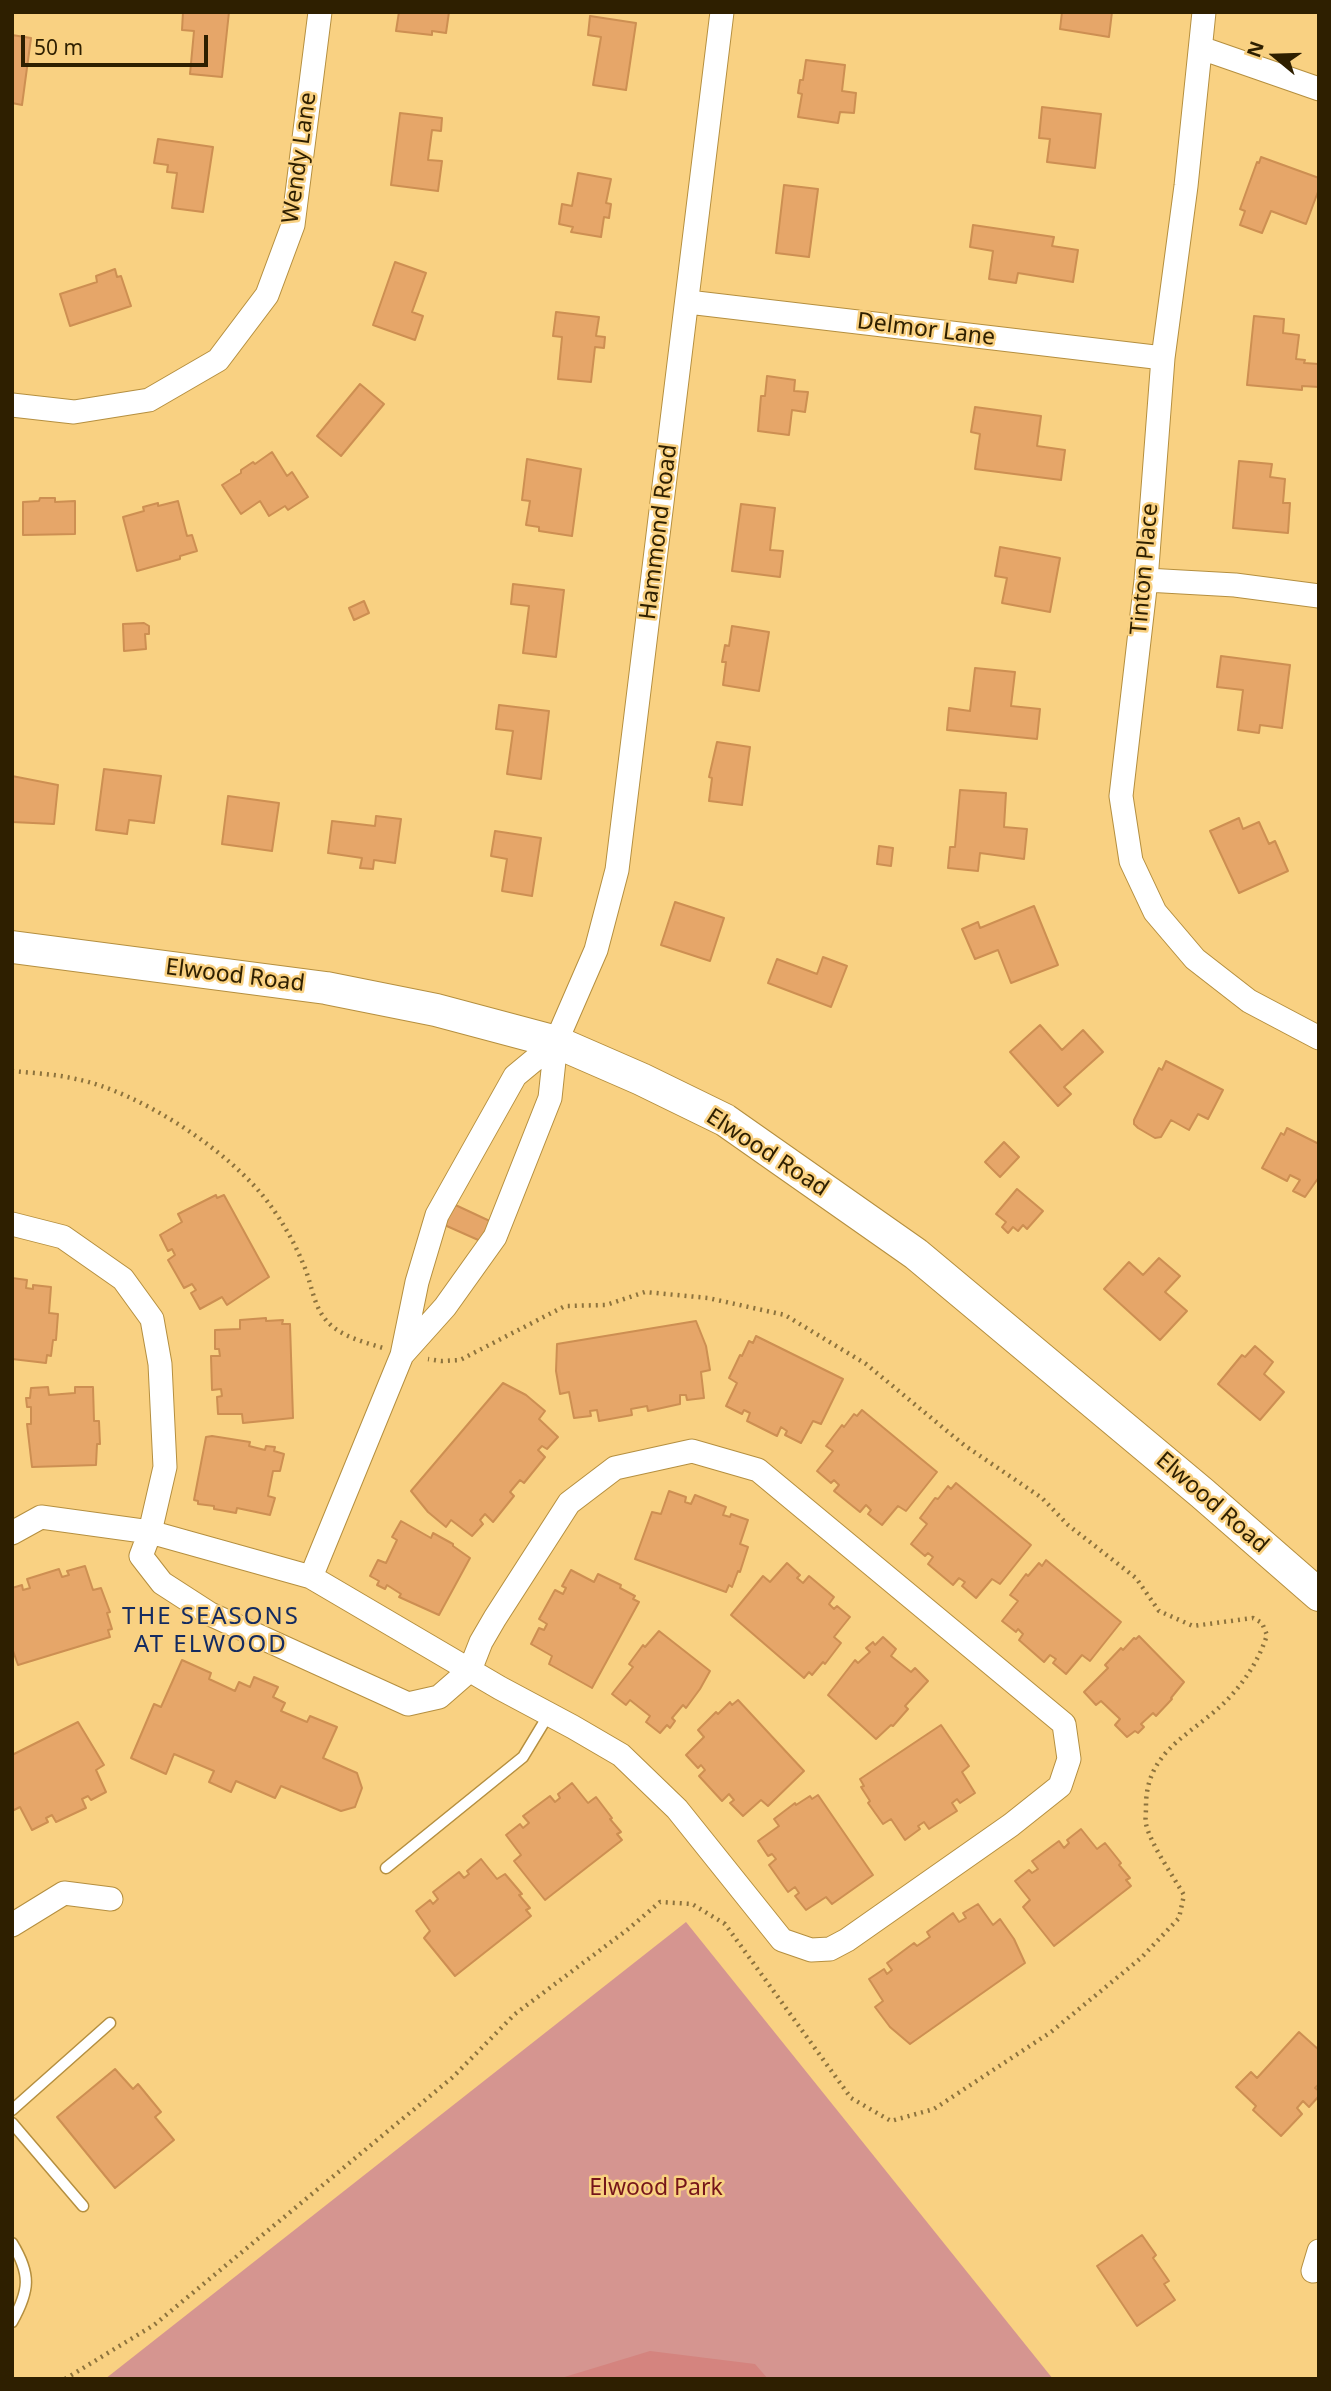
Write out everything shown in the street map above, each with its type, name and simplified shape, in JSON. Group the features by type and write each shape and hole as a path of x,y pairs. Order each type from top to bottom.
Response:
{"main road":[{"name":"Elwood Road","path":"12,947 326,988 436,1010 556,1042 725,1120 916,1254 1202,1493 1319,1595"}],"street":[{"name":"Wendy Lane","path":"12,405 74,412 149,400 218,360 267,295 293,225 320,12"},
{"name":"Hammond Road","path":"556,1042 596,950 617,870 722,12"},
{"name":"Tinton Place","path":"1204,12 1163,358 1146,580 1121,796 1131,861 1156,912 1195,959 1249,1001 1319,1038"},
{"path":"1201,48 1319,89"},
{"name":"Delmor Lane","path":"688,302 1163,358"},
{"path":"1146,580 1235,585 1319,596"},
{"path":"311,1577 398,1353 437,1215 516,1076 556,1042"},
{"path":"398,1353 445,1307 495,1237 550,1098 556,1042"},
{"path":"12,1224 63,1237 123,1279 152,1319 160,1364 165,1466 150,1532 142,1556 162,1583 210,1614 408,1704 439,1697 470,1670 495,1618 569,1503 615,1468 692,1451 758,1470 1065,1724 1069,1759 1060,1786 1011,1825 848,1940 830,1949 811,1950 782,1940 677,1809 621,1755 470,1670 311,1577 150,1532 41,1517 12,1533"},
{"path":"12,1924 64,1894 111,1899"}],"lane":[{"path":"386,1868 523,1757 549,1714"},
{"path":"12,2110 110,2023"},
{"path":"12,2123 83,2206"},
{"path":"12,2243 25,2265 26,2284 21,2306 12,2322"}],"path":[{"path":"12,1070 77,1079 132,1098 211,1146 252,1181 272,1208 303,1262 316,1306 334,1328 360,1341 398,1353"},
{"path":"65,2379 154,2325 453,2077 515,2014 660,1902 692,1904 725,1924 851,2098 891,2122 934,2109 1051,2032 1141,1958 1180,1917 1184,1895 1146,1824 1146,1793 1157,1761 1180,1738 1225,1702 1260,1658 1268,1635 1262,1623 1253,1618 1193,1626 1159,1611 1136,1578 1068,1525 1042,1498 964,1445 866,1364 785,1315 709,1298 645,1292 606,1305 565,1306 460,1360 441,1361"}],"green space":[{"name":"Elwood Park","path":"686,1922 1053,2379 105,2379"}],"shaded area":[{"path":"650,2351 755,2364 768,2379 558,2379"}],"building":[{"path":"183,12 229,12 222,77 190,74 194,31 182,30"},
{"path":"399,12 449,12 446,33 432,31 432,35 396,31"},
{"path":"1062,12 1112,12 1109,37 1060,29"},
{"path":"590,16 636,23 626,90 593,85 601,37 588,35"},
{"path":"12,35 31,38 22,105 12,103"},
{"path":"806,60 845,65 842,91 856,93 854,113 840,112 838,123 798,117 802,94 798,93"},
{"path":"1042,107 1101,114 1095,168 1047,162 1050,139 1039,138"},
{"path":"400,113 442,118 441,131 432,130 428,160 442,161 438,191 391,185"},
{"path":"158,139 213,147 203,212 172,208 177,173 167,172 168,165 154,163"},
{"path":"1261,157 1319,178 1319,189 1306,224 1271,211 1262,233 1240,225 1245,211 1240,209"},
{"path":"578,173 611,179 606,203 611,204 609,218 604,217 601,237 571,232 573,227 559,224 562,204 572,206"},
{"path":"784,185 818,189 809,257 776,253"},
{"path":"973,225 1054,237 1052,246 1078,250 1073,282 1018,273 1016,283 989,279 993,251 970,247"},
{"path":"395,262 426,273 412,312 423,316 415,340 373,325"},
{"path":"115,269 117,277 121,276 131,306 70,326 60,294 97,282 96,276"},
{"path":"556,312 599,317 596,336 605,337 604,348 595,347 591,382 558,379 562,337 553,336"},
{"path":"1254,316 1284,319 1283,333 1299,335 1296,359 1305,360 1304,363 1319,364 1319,387 1302,386 1302,390 1247,385"},
{"path":"767,376 795,380 794,391 808,392 805,412 792,410 789,435 758,431 761,396 765,396"},
{"path":"360,384 384,404 341,456 317,436"},
{"path":"975,407 1041,416 1037,446 1065,450 1061,480 975,469 980,434 971,432"},
{"path":"272,452 287,476 292,472 308,497 288,510 285,506 269,516 260,501 241,514 222,485 253,462 255,464"},
{"path":"527,459 581,469 572,536 539,531 539,527 526,525 530,501 522,500"},
{"path":"1239,461 1272,464 1270,477 1285,479 1283,503 1290,503 1288,533 1233,528"},
{"path":"40,498 55,498 55,502 75,501 75,534 23,535 23,502 39,501"},
{"path":"178,501 187,536 192,535 197,551 180,556 180,559 137,571 123,517 144,511 143,507"},
{"path":"741,504 775,508 770,550 783,551 780,577 732,571"},
{"path":"1000,547 1060,558 1050,612 1002,603 1007,578 995,576"},
{"path":"513,584 564,590 556,657 523,653 529,606 511,604"},
{"path":"364,601 369,613 354,620 349,608"},
{"path":"144,623 149,626 149,634 145,634 146,649 124,651 123,624"},
{"path":"732,626 769,632 759,691 723,685 726,662 722,662 725,645 729,646"},
{"path":"1221,656 1290,665 1282,728 1260,725 1259,733 1238,730 1243,690 1217,687"},
{"path":"975,668 1015,672 1011,706 1040,709 1037,739 947,730 949,708 970,711"},
{"path":"499,705 549,711 541,779 507,774 513,731 496,729"},
{"path":"717,742 750,747 742,805 709,801 712,778 709,777"},
{"path":"104,769 161,776 154,823 129,820 127,834 96,830"},
{"path":"12,776 58,785 54,824 12,822"},
{"path":"960,790 1006,793 1004,827 1027,829 1024,859 980,853 978,871 948,868 950,847 955,847"},
{"path":"228,796 279,803 272,851 222,844"},
{"path":"376,816 401,819 395,863 374,860 373,869 360,868 362,858 328,853 332,821 375,826"},
{"path":"1239,818 1243,829 1259,822 1269,844 1275,841 1288,871 1239,893 1210,831"},
{"path":"495,831 541,838 532,896 502,891 507,859 491,856"},
{"path":"879,846 893,848 891,866 877,864"},
{"path":"675,902 724,918 710,961 661,945"},
{"path":"1034,906 1058,965 1011,983 998,950 975,959 962,929 978,922 980,928"},
{"path":"823,957 847,966 831,1007 768,983 777,959 817,974"},
{"path":"1040,1025 1062,1050 1083,1030 1103,1052 1064,1087 1071,1094 1058,1106 1010,1052"},
{"path":"1166,1061 1223,1090 1208,1119 1198,1114 1189,1130 1171,1120 1161,1137 1155,1138 1138,1128 1134,1120 1159,1068 1162,1070"},
{"path":"1287,1128 1319,1144 1319,1177 1305,1197 1293,1191 1300,1180 1290,1175 1287,1181 1262,1168 1281,1133 1284,1135"},
{"path":"1004,1142 1019,1157 1000,1177 985,1162"},
{"path":"1017,1189 1043,1211 1027,1229 1023,1225 1018,1231 1013,1227 1008,1233 1002,1227 1006,1222 996,1214"},
{"path":"216,1195 217,1198 224,1195 269,1277 227,1305 222,1297 200,1309 191,1293 196,1290 192,1284 184,1288 168,1260 175,1255 172,1249 168,1251 160,1235 182,1222 178,1214"},
{"path":"449,1202 494,1223 485,1243 440,1223"},
{"path":"1159,1258 1180,1276 1165,1292 1187,1311 1160,1340 1104,1289 1129,1262 1143,1275"},
{"path":"12,1278 27,1280 26,1288 33,1289 33,1285 51,1287 49,1313 58,1314 56,1340 53,1340 51,1356 47,1355 46,1363 12,1359"},
{"path":"266,1318 266,1321 283,1320 282,1324 290,1324 293,1418 243,1423 242,1414 218,1414 217,1397 222,1396 221,1389 212,1390 211,1356 220,1356 219,1349 215,1349 215,1330 240,1329 240,1320"},
{"path":"696,1321 706,1346 710,1370 701,1372 704,1398 687,1400 686,1395 680,1395 680,1404 648,1411 647,1406 631,1409 632,1415 599,1421 597,1410 590,1411 591,1416 574,1418 569,1392 560,1394 556,1371 557,1344"},
{"path":"756,1336 843,1379 821,1424 813,1421 801,1443 785,1435 787,1431 781,1427 777,1436 747,1421 750,1413 744,1410 742,1414 726,1406 737,1383 729,1378 749,1341 753,1343"},
{"path":"1255,1346 1273,1362 1264,1374 1284,1392 1260,1420 1218,1384 1242,1355 1245,1357"},
{"path":"503,1383 526,1395 545,1411 539,1419 558,1437 547,1449 542,1446 538,1450 545,1457 524,1483 520,1480 510,1492 514,1496 493,1522 485,1514 480,1520 483,1524 472,1536 451,1520 446,1527 428,1512 411,1491"},
{"path":"48,1387 49,1395 75,1393 75,1387 93,1387 94,1421 99,1421 100,1444 97,1444 96,1465 32,1467 27,1424 31,1424 31,1407 27,1407 26,1398 30,1398 31,1388"},
{"path":"862,1410 937,1472 906,1511 898,1506 882,1525 868,1514 871,1510 866,1505 860,1512 834,1491 839,1485 834,1480 831,1483 817,1471 833,1451 826,1446 842,1425 844,1427 854,1414 857,1416"},
{"path":"206,1437 250,1442 249,1446 265,1450 266,1446 275,1447 274,1451 284,1454 280,1471 273,1471 268,1496 275,1498 270,1515 237,1508 236,1513 214,1509 214,1506 198,1504 198,1501 194,1500"},
{"path":"956,1483 1031,1545 1000,1584 992,1579 976,1598 962,1586 965,1582 959,1578 953,1585 928,1564 933,1557 928,1553 925,1556 911,1544 927,1524 920,1518 935,1498 938,1499 948,1486 951,1489"},
{"path":"669,1491 686,1497 685,1502 691,1504 695,1495 726,1507 723,1515 730,1517 731,1514 748,1520 740,1544 748,1547 740,1572 738,1571 732,1587 729,1585 726,1592 635,1559 652,1512 661,1514"},
{"path":"401,1521 431,1538 433,1533 470,1558 439,1615 399,1597 401,1594 387,1585 385,1589 377,1585 379,1581 370,1576 378,1560 386,1563 397,1540 392,1537"},
{"path":"1046,1560 1121,1622 1090,1661 1082,1655 1066,1674 1053,1663 1056,1659 1050,1655 1044,1662 1019,1640 1023,1634 1018,1629 1016,1632 1002,1621 1018,1601 1010,1595 1026,1574 1028,1576 1039,1563 1042,1566"},
{"path":"787,1563 800,1575 797,1578 803,1583 809,1576 834,1597 829,1604 834,1609 837,1606 850,1617 834,1637 841,1643 825,1664 823,1662 812,1675 809,1672 804,1678 731,1615 763,1576 770,1582"},
{"path":"85,1566 93,1590 101,1588 110,1612 107,1613 112,1629 108,1630 110,1637 18,1665 12,1648 12,1588 22,1585 23,1590 30,1588 27,1579 59,1569 62,1577 69,1575 67,1571"},
{"path":"571,1570 594,1582 598,1574 621,1585 620,1588 635,1596 633,1599 639,1602 592,1688 549,1664 552,1656 531,1644 539,1628 544,1630 547,1624 539,1619 555,1590 563,1594 566,1588 562,1586"},
{"path":"659,1631 710,1671 686,1708 683,1705 672,1718 675,1721 670,1728 667,1725 660,1733 646,1722 650,1716 630,1700 626,1705 612,1694 633,1667 629,1664 643,1645 645,1647"},
{"path":"1139,1636 1184,1682 1156,1716 1153,1713 1141,1724 1144,1727 1138,1733 1135,1731 1127,1737 1115,1725 1120,1719 1101,1701 1096,1705 1084,1692 1108,1668 1105,1665 1121,1648 1123,1650"},
{"path":"883,1637 896,1649 891,1656 911,1672 915,1668 928,1681 905,1706 908,1709 893,1726 876,1739 828,1695 855,1660 858,1663 870,1652 866,1648 873,1642 875,1645"},
{"path":"182,1660 211,1673 209,1679 235,1691 239,1682 250,1687 254,1677 278,1687 273,1697 285,1703 281,1711 307,1722 310,1716 337,1727 323,1758 357,1773 362,1788 355,1807 341,1811 281,1786 275,1798 236,1781 231,1792 209,1782 214,1771 174,1754 166,1774 131,1758 154,1704 161,1707"},
{"path":"738,1700 804,1771 768,1806 761,1800 743,1816 730,1803 734,1800 729,1794 722,1801 699,1776 705,1770 701,1765 698,1768 686,1755 704,1737 698,1730 716,1712 718,1714 730,1702 732,1705"},
{"path":"78,1722 104,1765 96,1770 106,1792 91,1800 88,1796 82,1799 86,1808 56,1822 52,1815 46,1818 48,1822 32,1830 20,1807 12,1811 12,1755"},
{"path":"941,1725 969,1766 962,1772 975,1793 960,1803 957,1799 952,1803 957,1811 929,1829 924,1822 918,1826 920,1829 905,1840 891,1819 883,1824 868,1803 870,1801 861,1787 864,1786 860,1779"},
{"path":"572,1783 588,1803 596,1797 621,1832 617,1834 622,1840 545,1900 514,1861 521,1855 506,1835 520,1824 523,1828 529,1823 523,1816 550,1796 555,1802 560,1798 558,1794"},
{"path":"818,1795 873,1875 832,1904 826,1897 806,1910 795,1896 799,1893 795,1887 788,1892 769,1865 776,1859 772,1854 768,1856 758,1841 779,1826 774,1819 795,1803 796,1805 810,1796 812,1799"},
{"path":"1081,1829 1097,1849 1105,1843 1121,1863 1119,1865 1130,1878 1126,1880 1131,1886 1054,1946 1023,1907 1030,1900 1015,1881 1029,1870 1032,1873 1038,1869 1032,1861 1059,1841 1064,1848 1069,1843 1067,1840"},
{"path":"481,1859 497,1879 505,1874 522,1894 519,1895 530,1908 526,1910 531,1916 455,1976 424,1938 430,1931 416,1911 430,1900 433,1904 438,1899 433,1892 459,1872 464,1878 469,1874 467,1871"},
{"path":"978,1904 993,1925 1000,1919 1014,1939 1025,1963 910,2044 890,2027 875,2007 883,2001 869,1979 884,1969 887,1974 892,1970 887,1963 914,1943 917,1946 930,1937 927,1932 953,1913 959,1922 966,1918 963,1913"},
{"path":"1299,2032 1319,2050 1319,2084 1315,2088 1319,2091 1319,2096 1309,2107 1303,2101 1297,2108 1302,2114 1281,2136 1253,2110 1256,2106 1236,2087 1251,2072 1257,2078"},
{"path":"115,2069 133,2089 138,2084 161,2112 155,2117 174,2140 115,2188 57,2117"},
{"path":"1142,2235 1156,2255 1153,2258 1169,2281 1164,2284 1175,2300 1137,2326 1097,2266"}],"district":[{"name":"THE SEASONS AT ELWOOD","path":"211,1631"}]}
